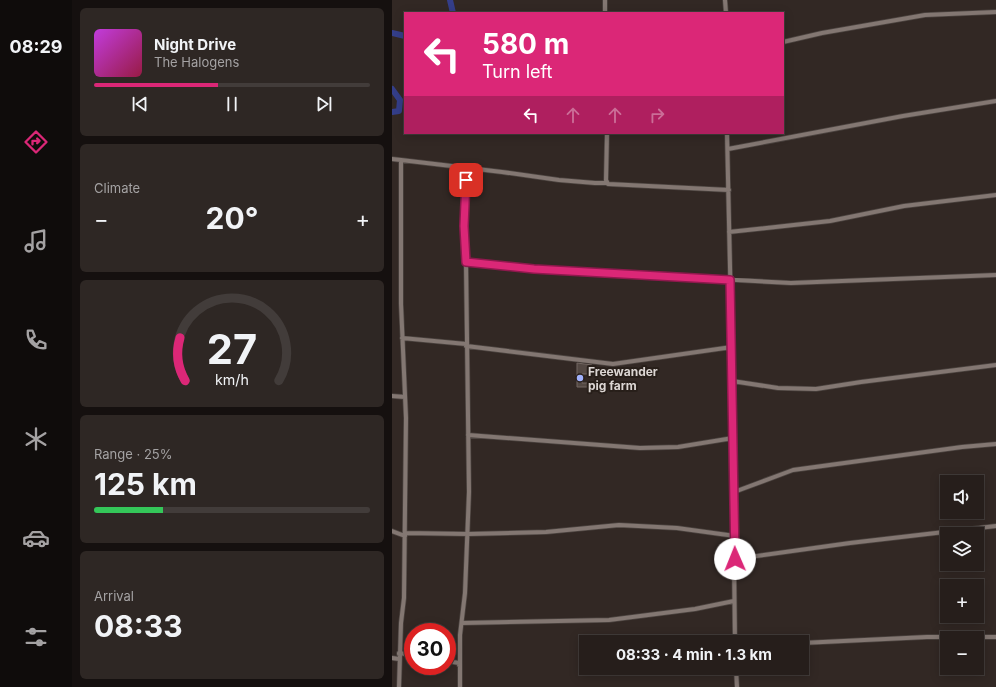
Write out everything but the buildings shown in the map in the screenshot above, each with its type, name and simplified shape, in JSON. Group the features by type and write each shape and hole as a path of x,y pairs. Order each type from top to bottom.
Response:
{"street":[{"path":"605,0 605,12"},
{"path":"725,0 726,12"},
{"path":"784,42 822,33 925,15 996,12"},
{"path":"728,149 909,115 996,101"},
{"path":"607,134 607,183"},
{"path":"727,134 735,536 735,635"},
{"path":"392,159 595,184 607,183 729,190"},
{"path":"399,687 399,653 404,598 405,535 405,397 401,296 401,160"},
{"path":"460,687 459,663 468,534 466,262 464,226 466,168"},
{"path":"729,232 830,221 904,206 996,195"},
{"path":"466,262 534,269 812,283 996,275"},
{"path":"402,338 613,364 732,347"},
{"path":"732,381 772,387 816,389 861,382 955,372 996,365"},
{"path":"392,396 405,397"},
{"path":"468,435 640,448 678,448 733,438"},
{"path":"734,492 793,470 962,447 996,444"},
{"path":"392,532 405,535 546,532 619,525 677,528 735,536"},
{"path":"735,559 850,543 996,526"},
{"path":"462,623 609,620 695,610 734,601"},
{"path":"809,642 928,637 996,637"},
{"path":"399,653 404,654"},
{"path":"399,653 399,687"},
{"path":"392,658 399,659"},
{"path":"736,675 737,687"}],"waterway":[{"path":"450,0 453,12"},
{"path":"392,33 404,36"},
{"path":"392,89 400,100 399,111 392,112"}],"place":[{"name":"Freewander pig farm","path":"580,378"}],"route":[{"path":"466,180 464,226 466,262 534,269 730,280 735,559"}]}
